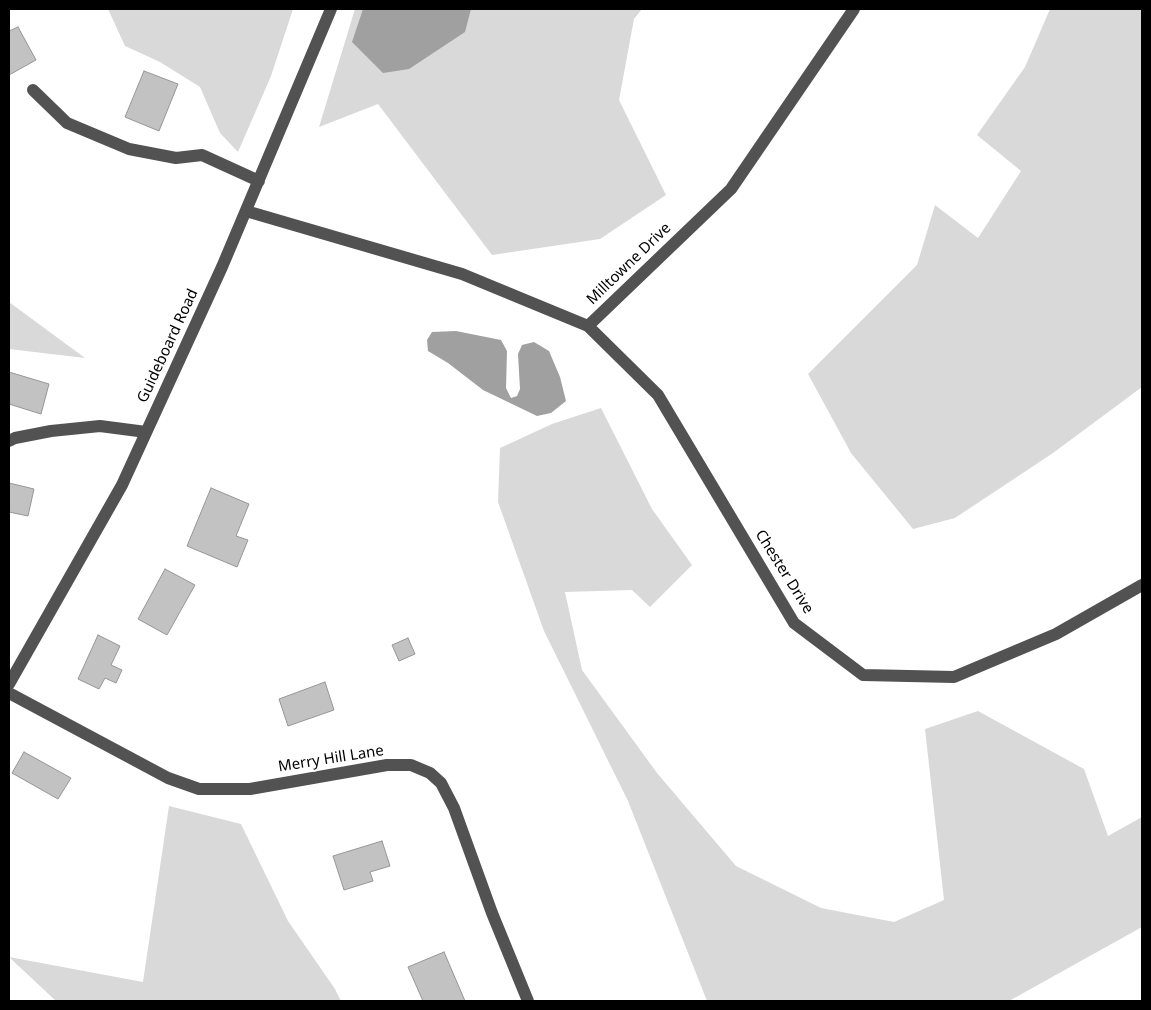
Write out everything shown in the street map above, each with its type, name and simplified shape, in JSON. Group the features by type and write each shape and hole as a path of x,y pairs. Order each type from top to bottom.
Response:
{"street":[{"name":"Guideboard Road","path":"9,684 122,485 246,211 331,9"},
{"name":"Milltowne Drive","path":"246,211 462,274 588,326 731,189 854,9"},
{"path":"33,90 67,123 129,149 176,158 202,154 258,181"},
{"name":"Chester Drive","path":"588,326 658,395 794,624 862,674 954,677 1056,634 1142,585"},
{"path":"9,441 15,438 51,431 100,426 146,432"},
{"name":"Merry Hill Lane","path":"9,693 168,778 199,789 250,789 387,765 411,765 430,773 441,783 454,808 492,914 528,1001"}],"shaded area":[{"path":"108,9 293,9 271,76 238,152 220,133 200,87 160,62 125,46"},
{"path":"355,9 642,9 634,19 619,100 666,195 600,239 492,255 378,104 319,127"},
{"path":"363,9 471,9 465,32 409,69 383,73 352,42"},
{"path":"1050,9 1142,9 1142,387 1053,453 955,518 913,529 851,453 808,374 917,265 935,205 978,238 1021,171 977,135 1025,67"},
{"path":"9,302 85,358 9,349"},
{"path":"456,331 501,340 507,351 506,388 511,398 517,396 520,389 518,354 522,345 534,342 549,351 560,377 566,401 551,413 537,416 483,390 448,363 428,351 427,340 432,332"},
{"path":"601,408 652,509 692,565 650,607 632,590 565,592 582,670 657,773 736,866 821,908 894,922 944,900 925,729 978,711 1084,769 1108,836 1142,817 1142,927 1009,1001 707,1001 628,801 544,631 498,502 500,448 552,424"},
{"path":"169,806 241,824 288,921 335,989 341,1001 56,1001 9,957 143,982"}],"building":[{"path":"18,27 36,60 9,75 9,31"},
{"path":"144,71 178,84 159,131 125,117"},
{"path":"9,372 49,384 41,414 9,404"},
{"path":"9,483 34,489 28,516 9,512"},
{"path":"211,488 249,504 236,536 248,540 237,567 187,546"},
{"path":"165,569 195,585 167,635 138,619"},
{"path":"98,635 120,646 111,665 122,670 116,683 105,678 99,689 78,679"},
{"path":"408,638 415,654 399,661 392,645"},
{"path":"325,682 334,710 288,726 279,699"},
{"path":"24,752 71,778 58,799 12,773"},
{"path":"382,841 390,866 370,872 373,881 344,890 333,856"},
{"path":"444,952 465,1001 423,1001 408,967"}]}
